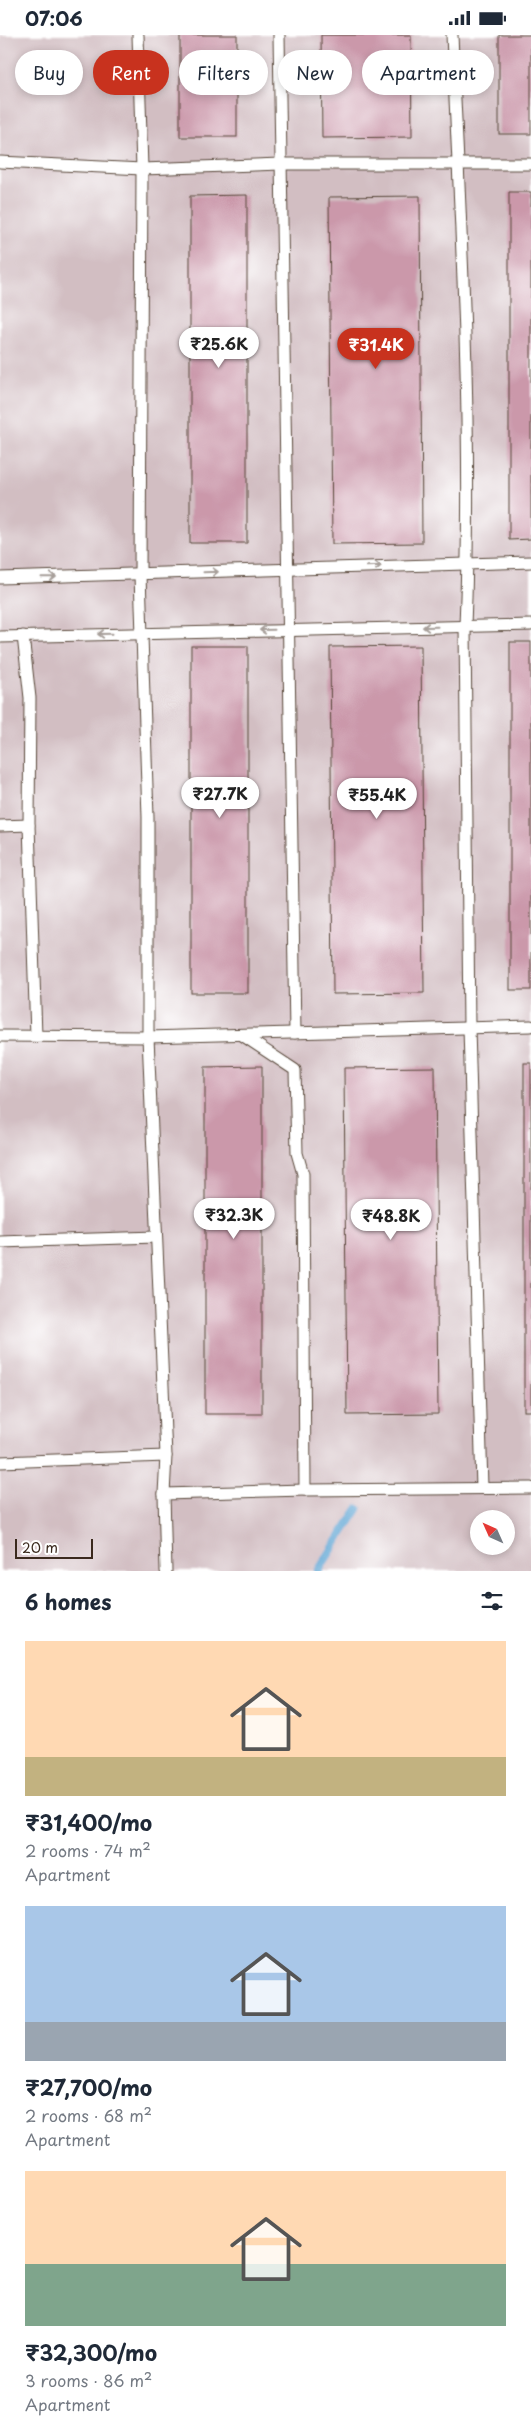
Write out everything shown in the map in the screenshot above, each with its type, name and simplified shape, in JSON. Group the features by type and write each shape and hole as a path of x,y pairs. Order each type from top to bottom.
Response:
{"lane":[{"path":"138,35 142,169 140,575 148,817 148,1037 166,1456 164,1495 166,1571"},
{"path":"279,35 295,1033"},
{"path":"452,35 466,356 468,563 465,626 469,1028 482,1488"},
{"path":"0,163 142,169 280,164 458,162 531,164"},
{"path":"0,578 531,562"},
{"path":"0,637 531,625"},
{"path":"23,636 30,698 30,825 36,1036"},
{"path":"0,825 30,825"},
{"path":"0,1036 148,1037 531,1026"},
{"path":"242,1035 295,1070 297,1153 303,1175 305,1490"},
{"path":"0,1242 156,1237"},
{"path":"0,1462 166,1456"},
{"path":"164,1495 305,1490 531,1488"}],"shaded area":[{"path":"0,35 531,35 531,1571 0,1571"}],"building":[{"path":"180,35 237,35 237,50 180,50"},
{"path":"321,35 411,35 411,50 362,50 362,95 412,95 412,137 322,138 322,95 352,95 352,50 321,50"},
{"path":"499,35 531,35 531,134 499,134"},
{"path":"180,95 237,95 237,137 180,137"},
{"path":"509,192 531,192 531,539 509,540"},
{"path":"247,195 247,543 190,543 190,196"},
{"path":"420,196 422,543 332,544 329,197"},
{"path":"510,642 531,642 531,990 510,990"},
{"path":"191,646 248,646 248,993 191,993"},
{"path":"421,646 424,993 333,994 330,647"},
{"path":"524,1063 531,1063 531,1411 524,1411"},
{"path":"262,1066 262,1414 205,1414 205,1067"},
{"path":"435,1067 438,1414 347,1415 344,1068"}],"waterway":[{"path":"318,1571 358,1509"}]}
